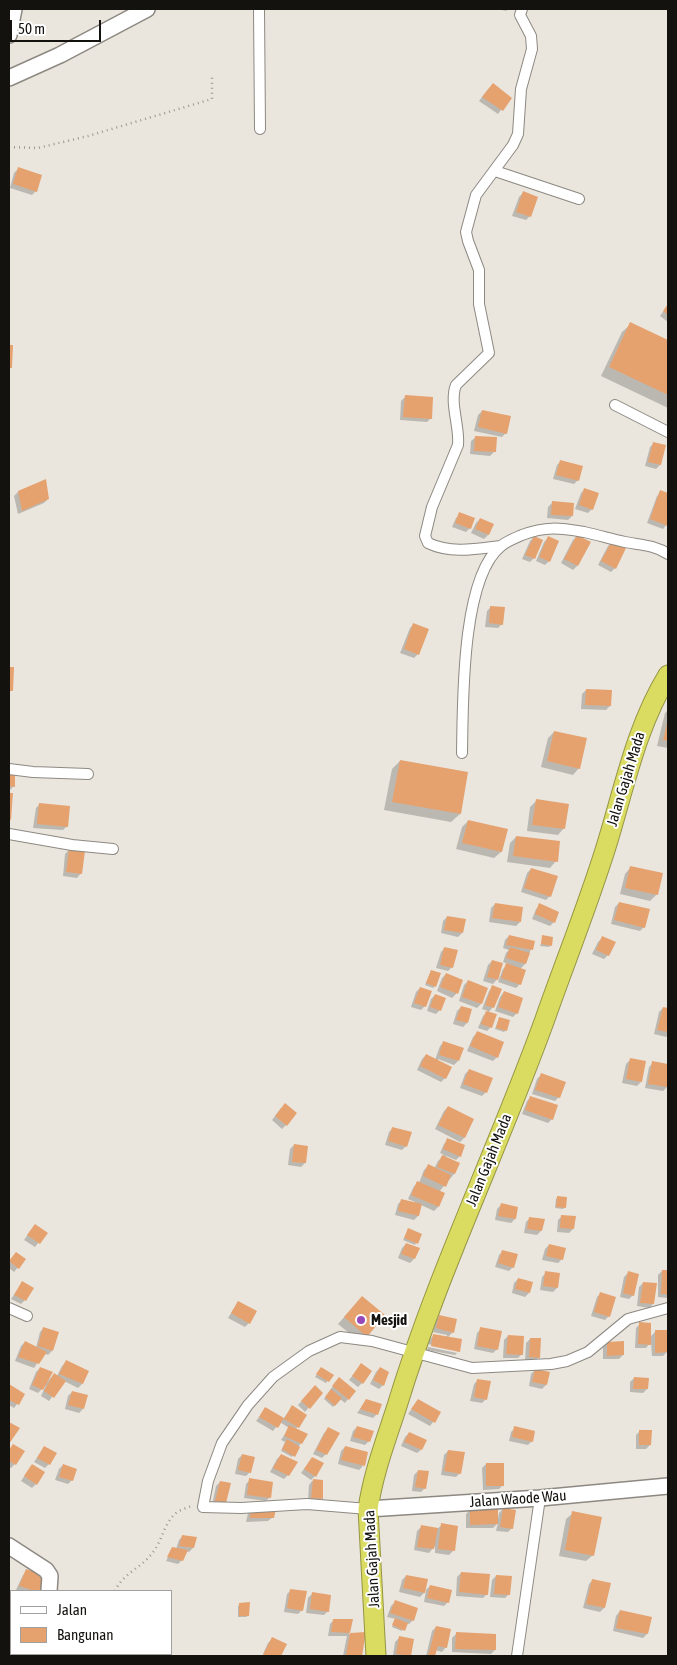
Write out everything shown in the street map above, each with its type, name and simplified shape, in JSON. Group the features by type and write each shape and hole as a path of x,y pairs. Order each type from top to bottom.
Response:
{"highway":[{"name":"Jalan Gajah Mada","path":"376,1656 368,1509 413,1352 544,1022 606,847 641,729 656,695 668,675"}],"street":[{"path":"9,35 14,9"},
{"path":"9,78 60,56 147,9"},
{"path":"259,9 260,129"},
{"path":"522,9 520,15 530,36 532,49 521,89 518,134 495,172 476,195 466,232 479,270 479,304 489,353 456,385 454,390 455,415 460,434 458,445 432,506 425,536 428,543 438,548 459,551 500,546 538,529 552,528 600,535 623,542 656,547 668,554"},
{"path":"495,172 579,199"},
{"path":"615,405 668,432"},
{"path":"462,753 463,692 469,621 485,567 500,546"},
{"path":"9,769 88,774"},
{"path":"9,834 72,845 113,848"},
{"path":"9,1308 28,1316"},
{"path":"368,1509 307,1504 241,1508 203,1507 208,1481 222,1443 248,1405 273,1377 309,1351 340,1337 372,1341 472,1368 551,1364 567,1361 588,1352 628,1319 668,1308"},
{"name":"Jalan Waode Wau","path":"368,1509 540,1498 668,1486"},
{"path":"517,1656 540,1498"},
{"path":"9,1546 46,1570 50,1576 49,1590"}],"path":[{"path":"9,147 38,148 88,136 212,99 212,76"},
{"path":"115,1590 126,1576 153,1553 176,1512 193,1506 203,1507"}],"building":[{"path":"493,83 512,98 503,111 482,97"},
{"path":"18,167 42,175 37,192 13,184"},
{"path":"523,191 538,197 531,217 516,212"},
{"path":"668,304 668,315 663,311"},
{"path":"630,322 668,340 668,395 609,367"},
{"path":"9,345 13,345 12,368 9,368"},
{"path":"405,395 433,397 432,419 403,417"},
{"path":"482,410 511,416 507,434 478,427"},
{"path":"475,436 497,437 496,452 474,451"},
{"path":"653,442 666,445 661,465 648,462"},
{"path":"560,460 583,466 579,481 556,475"},
{"path":"46,479 49,499 22,511 18,491"},
{"path":"584,488 599,493 593,510 579,505"},
{"path":"660,490 668,493 668,526 650,519"},
{"path":"552,501 574,503 573,516 551,515"},
{"path":"459,512 475,518 471,529 455,523"},
{"path":"480,518 494,524 489,535 475,529"},
{"path":"577,535 591,542 578,566 564,559"},
{"path":"534,536 543,540 535,559 525,555"},
{"path":"548,536 559,541 550,562 539,557"},
{"path":"612,541 626,548 616,569 601,561"},
{"path":"490,606 505,607 503,625 489,623"},
{"path":"413,623 429,629 419,655 404,649"},
{"path":"9,667 14,667 13,691 9,691"},
{"path":"586,689 612,690 611,706 585,705"},
{"path":"668,719 668,741 663,740"},
{"path":"554,731 587,738 580,769 547,761"},
{"path":"400,760 468,772 461,814 392,802"},
{"path":"9,772 15,773 15,787 9,786"},
{"path":"9,793 13,793 11,820 9,819"},
{"path":"536,799 569,804 565,829 532,825"},
{"path":"39,803 70,806 68,827 37,824"},
{"path":"468,820 508,829 502,852 462,843"},
{"path":"516,836 560,841 558,862 513,856"},
{"path":"69,849 85,851 82,874 66,872"},
{"path":"630,866 663,873 658,895 625,888"},
{"path":"531,868 558,876 551,897 524,888"},
{"path":"619,902 650,909 645,928 614,920"},
{"path":"495,903 523,907 521,922 492,918"},
{"path":"539,903 559,912 555,923 535,914"},
{"path":"447,916 466,919 463,933 444,930"},
{"path":"509,935 535,941 533,950 506,945"},
{"path":"542,935 553,937 552,946 541,944"},
{"path":"602,936 616,942 609,956 596,950"},
{"path":"444,947 458,950 453,968 440,965"},
{"path":"510,947 530,953 526,964 506,958"},
{"path":"492,960 503,963 498,980 487,977"},
{"path":"506,963 526,970 521,985 501,978"},
{"path":"431,970 441,973 436,987 426,983"},
{"path":"446,973 463,980 458,994 440,987"},
{"path":"468,980 488,988 482,1004 462,997"},
{"path":"492,985 502,989 494,1008 485,1005"},
{"path":"420,987 432,991 426,1007 414,1003"},
{"path":"504,991 523,998 518,1014 498,1007"},
{"path":"435,994 446,998 441,1011 430,1007"},
{"path":"461,1006 472,1009 468,1023 456,1020"},
{"path":"663,1007 668,1008 668,1032 657,1030"},
{"path":"486,1011 497,1014 492,1028 481,1024"},
{"path":"499,1017 510,1020 507,1031 496,1028"},
{"path":"477,1031 504,1042 498,1058 470,1046"},
{"path":"443,1041 464,1048 459,1061 439,1055"},
{"path":"426,1054 452,1067 446,1079 420,1066"},
{"path":"630,1058 646,1061 642,1082 626,1079"},
{"path":"652,1061 668,1064 668,1087 648,1084"},
{"path":"469,1069 493,1078 487,1093 463,1084"},
{"path":"541,1073 566,1082 560,1098 535,1090"},
{"path":"530,1096 558,1105 553,1120 525,1110"},
{"path":"285,1103 297,1113 287,1126 275,1116"},
{"path":"448,1106 474,1119 465,1138 438,1125"},
{"path":"392,1127 412,1132 407,1147 388,1141"},
{"path":"447,1138 465,1145 461,1157 443,1149"},
{"path":"294,1144 308,1146 306,1163 292,1162"},
{"path":"442,1155 460,1163 455,1174 437,1167"},
{"path":"428,1164 451,1175 446,1187 423,1176"},
{"path":"417,1181 445,1193 439,1207 411,1195"},
{"path":"557,1196 567,1197 566,1208 556,1207"},
{"path":"401,1199 422,1204 419,1216 398,1211"},
{"path":"501,1203 518,1207 516,1219 498,1216"},
{"path":"561,1215 576,1216 574,1229 560,1228"},
{"path":"529,1217 545,1219 542,1231 527,1229"},
{"path":"35,1224 48,1233 40,1244 27,1235"},
{"path":"408,1228 422,1234 418,1244 404,1238"},
{"path":"406,1243 420,1248 415,1259 401,1254"},
{"path":"549,1244 566,1248 563,1260 546,1256"},
{"path":"502,1250 518,1254 514,1268 498,1263"},
{"path":"16,1252 26,1259 19,1269 9,1261"},
{"path":"662,1270 668,1270 668,1294 661,1294"},
{"path":"545,1271 560,1273 558,1288 543,1286"},
{"path":"628,1271 639,1274 634,1296 623,1293"},
{"path":"518,1278 533,1282 530,1293 515,1289"},
{"path":"22,1281 34,1288 26,1301 14,1295"},
{"path":"643,1282 657,1283 654,1304 640,1303"},
{"path":"600,1292 616,1297 610,1317 594,1312"},
{"path":"362,1296 385,1315 367,1337 344,1317"},
{"path":"238,1301 257,1311 250,1324 231,1313"},
{"path":"439,1315 457,1319 454,1333 436,1328"},
{"path":"639,1322 651,1323 651,1345 638,1344"},
{"path":"43,1327 59,1332 53,1351 38,1346"},
{"path":"480,1327 502,1331 498,1350 477,1346"},
{"path":"655,1330 668,1330 668,1352 655,1353"},
{"path":"433,1334 462,1339 460,1352 431,1346"},
{"path":"508,1335 524,1336 523,1355 506,1354"},
{"path":"530,1338 541,1338 540,1358 529,1357"},
{"path":"25,1341 47,1352 39,1364 18,1357"},
{"path":"624,1341 624,1355 607,1356 607,1342"},
{"path":"66,1360 89,1371 83,1384 59,1374"},
{"path":"361,1363 372,1371 363,1384 352,1376"},
{"path":"40,1367 53,1372 43,1390 32,1385"},
{"path":"321,1367 334,1375 329,1382 316,1374"},
{"path":"380,1367 389,1372 384,1386 373,1380"},
{"path":"535,1369 550,1372 547,1385 532,1382"},
{"path":"54,1373 66,1381 54,1398 44,1391"},
{"path":"339,1377 356,1391 349,1400 332,1386"},
{"path":"634,1377 649,1378 648,1389 633,1389"},
{"path":"477,1379 491,1381 487,1400 474,1397"},
{"path":"9,1384 25,1394 19,1405 9,1400"},
{"path":"315,1385 323,1393 310,1409 301,1401"},
{"path":"331,1389 342,1398 335,1406 325,1397"},
{"path":"72,1391 88,1395 84,1409 68,1405"},
{"path":"366,1399 382,1404 378,1415 360,1409"},
{"path":"418,1399 441,1412 435,1423 411,1409"},
{"path":"292,1405 307,1415 299,1428 284,1419"},
{"path":"265,1407 284,1418 278,1428 259,1417"},
{"path":"9,1422 20,1428 9,1444"},
{"path":"289,1425 308,1434 302,1444 284,1436"},
{"path":"357,1426 374,1431 370,1442 353,1437"},
{"path":"514,1426 535,1431 533,1442 512,1437"},
{"path":"328,1427 340,1433 327,1455 316,1450"},
{"path":"639,1430 652,1430 651,1445 639,1445"},
{"path":"409,1432 427,1440 422,1450 404,1442"},
{"path":"287,1439 300,1447 295,1457 282,1449"},
{"path":"13,1444 25,1451 16,1465 9,1461 9,1450"},
{"path":"44,1446 57,1453 50,1465 37,1458"},
{"path":"345,1446 368,1452 365,1466 341,1460"},
{"path":"448,1450 465,1452 461,1474 444,1471"},
{"path":"242,1454 255,1457 251,1473 238,1470"},
{"path":"281,1454 298,1462 289,1476 273,1468"},
{"path":"312,1457 324,1463 316,1477 304,1469"},
{"path":"486,1463 504,1463 504,1486 486,1486"},
{"path":"32,1464 45,1472 37,1485 24,1476"},
{"path":"63,1464 77,1469 73,1481 59,1477"},
{"path":"418,1470 429,1471 426,1489 415,1487"},
{"path":"249,1478 273,1482 271,1498 247,1495"},
{"path":"313,1479 323,1480 323,1499 311,1498"},
{"path":"220,1481 231,1483 226,1503 215,1501"},
{"path":"252,1503 277,1504 274,1518 250,1518"},
{"path":"498,1508 498,1524 470,1525 470,1509"},
{"path":"503,1508 516,1510 513,1529 500,1527"},
{"path":"572,1511 602,1517 594,1556 565,1550"},
{"path":"441,1523 458,1526 455,1551 438,1549"},
{"path":"421,1525 438,1528 434,1549 417,1547"},
{"path":"182,1535 197,1537 194,1548 179,1546"},
{"path":"172,1547 188,1550 183,1561 167,1557"},
{"path":"26,1569 47,1576 42,1590 32,1590 19,1586"},
{"path":"461,1572 490,1574 488,1595 459,1592"},
{"path":"406,1575 428,1579 425,1593 403,1588"},
{"path":"496,1575 512,1576 510,1595 494,1594"},
{"path":"592,1579 611,1583 605,1608 586,1604"},
{"path":"430,1585 452,1590 449,1603 427,1598"},
{"path":"290,1589 307,1591 303,1611 287,1608"},
{"path":"312,1592 331,1595 329,1612 310,1609"},
{"path":"395,1600 418,1608 414,1621 390,1613"},
{"path":"250,1602 249,1616 239,1616 239,1603"},
{"path":"620,1610 652,1617 648,1634 616,1628"},
{"path":"395,1618 408,1623 405,1631 392,1625"},
{"path":"333,1619 353,1619 350,1633 331,1632"},
{"path":"436,1626 451,1629 447,1648 438,1646 435,1656 428,1656"},
{"path":"366,1632 362,1656 346,1655 350,1633"},
{"path":"456,1632 496,1634 496,1650 455,1649"},
{"path":"399,1636 414,1639 411,1656 396,1654"},
{"path":"272,1637 287,1644 281,1656 263,1655"},
{"path":"9,1643 10,1655 16,1655 9,1656"}],"place":[{"name":"Mesjid","path":"361,1320"}]}
